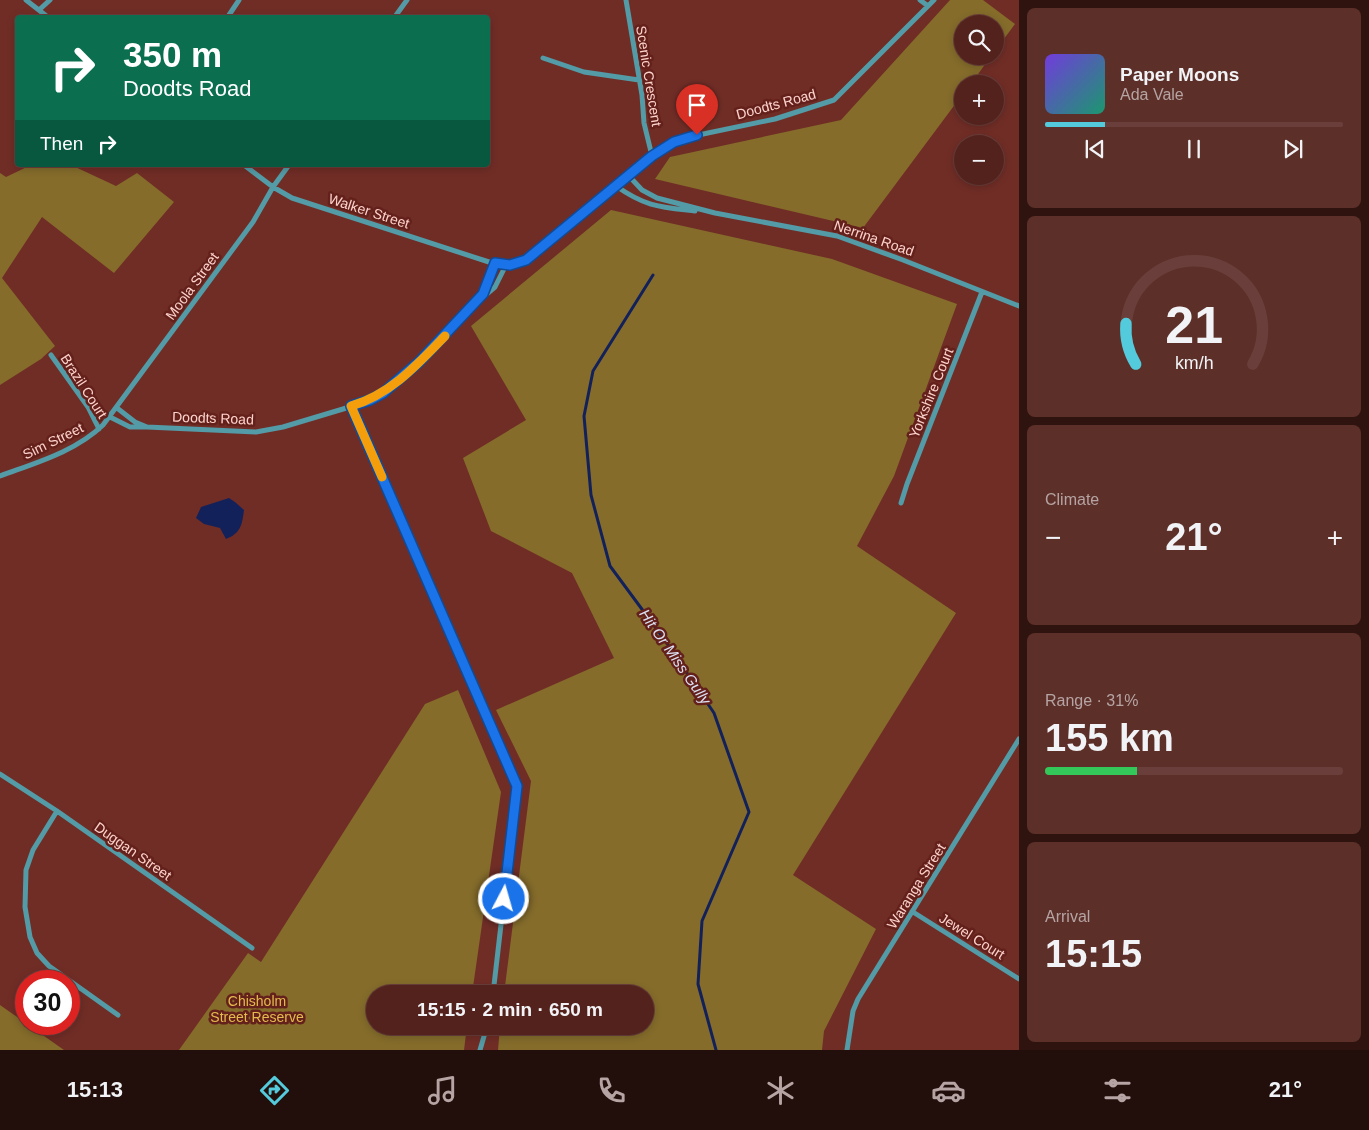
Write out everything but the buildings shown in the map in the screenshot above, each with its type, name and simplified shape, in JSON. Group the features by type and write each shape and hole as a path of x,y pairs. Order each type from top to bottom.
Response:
{"street":[{"path":"26,0 45,15"},
{"path":"39,10 50,0"},
{"path":"229,15 239,0"},
{"path":"396,15 407,0"},
{"name":"Scenic Crescent","path":"626,0 644,123 652,156"},
{"path":"920,0 928,6"},
{"name":"Doodts Road","path":"110,417 130,427 256,432 283,427 375,398 395,384 419,362 484,293 495,263 506,265 520,263 529,258 628,175 670,144 684,138 775,118 834,100 934,0"},
{"path":"543,58 584,72 639,80"},
{"name":"Walker Street","path":"247,167 273,187 292,198 495,263"},
{"name":"Moola Street","path":"110,417 257,216 273,187 288,167"},
{"name":"Nerrina Road","path":"628,175 642,190 653,196 715,213"},
{"name":"Nerrina Road","path":"616,186 647,204 660,207 715,213 836,236 1019,306"},
{"name":"Doodts Road","path":"473,305 493,289 506,265"},
{"name":"Yorkshire Court","path":"902,502 907,484 982,292"},
{"name":"Brazil Court","path":"51,355 88,407 99,429"},
{"path":"351,406 517,786 494,985"},
{"name":"Doodts Road","path":"117,408 138,424 150,427"},
{"name":"Sim Street","path":"0,476 66,450 89,437 110,417"},
{"name":"Waranga Street","path":"847,1050 855,1006 1019,740"},
{"name":"Duggan Street","path":"0,774 57,811 252,948"},
{"path":"57,811 33,850 26,870 25,907 30,937 37,953 49,966 118,1015"},
{"name":"Jewel Court","path":"913,912 1019,979"},
{"path":"480,1050 484,1035"}],"green space":[{"path":"950,0 983,0 1003,15 954,15 954,65 985,65 977,75 954,75 954,106 863,228 655,179 670,157 841,120"},
{"path":"1004,16 1015,24 1004,39"},
{"path":"27,167 75,167 116,186 137,173 174,202 114,273 42,217 2,278 55,346 41,359 0,385 0,173 6,177"},
{"path":"611,210 832,259 957,304 894,476 857,546 956,613 793,875 876,929 824,1031 822,1050 498,1050 499,1035 654,1035 654,985 505,985 531,781 496,710 614,658 572,573 491,531 463,458 526,420 471,326"},
{"name":"Chisholm Street Reserve","path":"458,690 501,792 473,985 366,985 366,1035 466,1035 464,1050 179,1050 248,953 261,962 425,704"},
{"path":"0,1005 15,1016 15,1035 43,1035 64,1050 0,1050"}],"shaded area":[{"path":"229,498 244,510 240,528 235,534 226,539 220,528 204,524 196,518 201,507"}],"waterway":[{"name":"Hit Or Miss Gully","path":"653,275 593,371 584,416 591,495 610,566 664,639 714,713 749,812 702,921 698,984 716,1050"}],"slow traffic":[{"path":"382,477 351,406 363,403 383,393 411,370 445,336"}],"route":[{"path":"504,899 517,786 351,406 363,403 383,393 419,362 478,301 486,288 495,263 510,265 526,260 652,156 674,142 697,135"}]}
